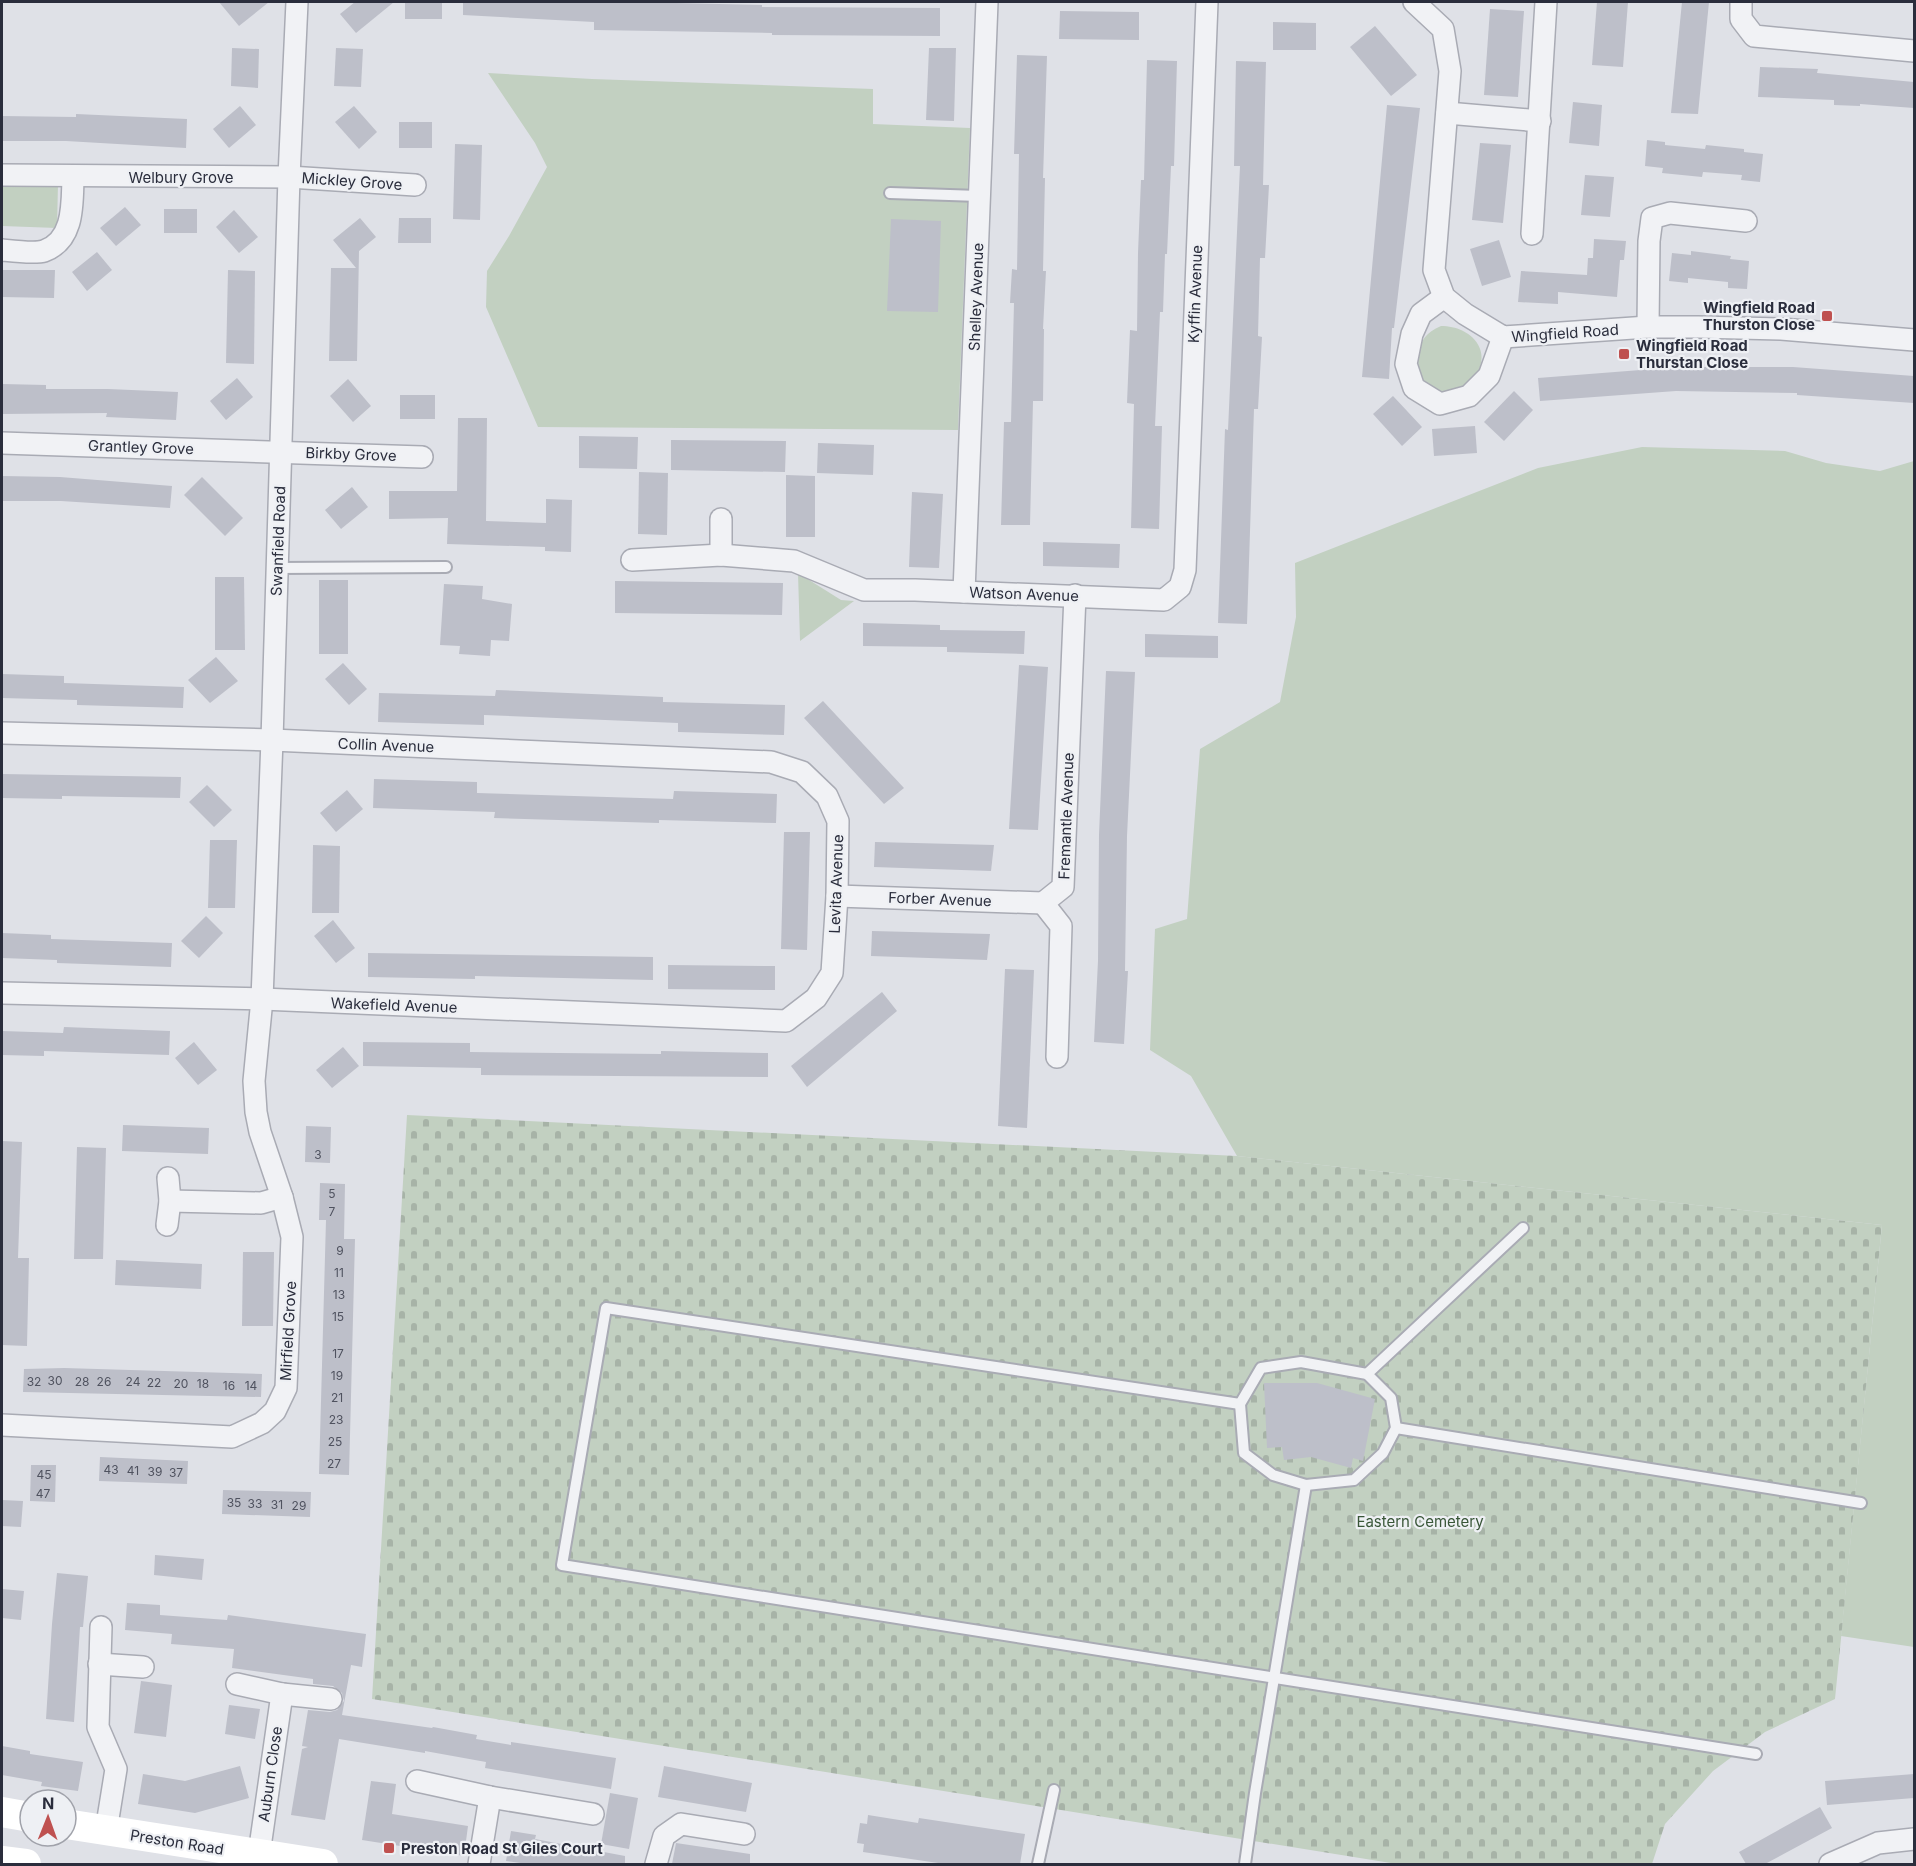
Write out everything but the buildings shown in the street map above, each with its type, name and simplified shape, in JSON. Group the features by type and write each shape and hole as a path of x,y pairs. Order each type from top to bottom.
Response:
{"street":[{"name":"Swanfield Road","path":"254,1081 262,999 278,568 289,177 297,2"},
{"name":"Shelley Avenue","path":"964,592 987,2"},
{"name":"Kyffin Avenue","path":"1179,587 1185,570 1207,2"},
{"path":"1413,2 1443,29 1449,71 1434,270 1444,297"},
{"path":"1532,234 1546,2"},
{"path":"1741,2 1741,19 1754,36 1914,51"},
{"path":"1447,113 1540,121"},
{"name":"Welbury Grove","path":"2,175 289,177"},
{"path":"2,250 43,252 58,243 72,218 73,177"},
{"name":"Mickley Grove","path":"289,177 415,185"},
{"path":"1648,327 1649,241 1652,218 1670,213 1746,220"},
{"name":"Wingfield Road","path":"1503,337 1489,376 1469,396 1440,404 1414,388 1406,364 1412,334 1421,314 1444,297 1465,314 1503,337 1648,327 1781,329 1914,340"},
{"name":"Grantley Grove","path":"2,443 280,451"},
{"name":"Birkby Grove","path":"280,451 422,457"},
{"path":"632,560 721,555 721,519"},
{"name":"Watson Avenue","path":"721,555 794,561 864,590 1075,595 1164,600 1179,587"},
{"name":"Fremantle Avenue","path":"1043,903 1064,887 1075,595"},
{"name":"Collin Avenue","path":"2,733 272,740 771,762"},
{"name":"Levita Avenue","path":"771,762 802,772 827,796 837,821 837,896 832,973 816,998 786,1021"},
{"name":"Forber Avenue","path":"837,896 1043,903"},
{"path":"1043,903 1061,926 1057,1057"},
{"name":"Wakefield Avenue","path":"2,993 262,999 786,1021"},
{"name":"Mirfield Grove","path":"2,1425 232,1437 262,1423 275,1411 286,1389 292,1237 282,1197 260,1132 254,1081"},
{"path":"167,1225 170,1201 168,1178"},
{"path":"170,1201 261,1203 282,1197"},
{"path":"101,1627 98,1727 116,1769 106,1831"},
{"path":"99,1664 144,1667"},
{"path":"237,1684 282,1694 331,1699"},
{"name":"Auburn Close","path":"259,1854 282,1694"},
{"path":"417,1781 490,1797 593,1814"},
{"path":"478,1864 490,1797"},
{"path":"2,1812 18,1815"},
{"path":"656,1864 664,1836 681,1824 744,1834"},
{"name":"Preston Road","path":"78,1826 323,1864"},
{"path":"1830,1864 1878,1843 1914,1839"},
{"path":"2,1861 26,1864"}],"lane":[{"path":"890,193 980,196"},
{"path":"278,568 446,567"},
{"path":"1367,1374 1523,1228"},
{"path":"1240,1404 606,1308 562,1565 1756,1754"},
{"path":"1301,1362 1367,1374 1391,1398 1396,1428 1383,1453 1354,1480 1306,1485 1273,1475 1244,1453 1240,1404 1260,1368 1301,1362"},
{"path":"1396,1428 1861,1503"},
{"path":"1245,1864 1306,1485"},
{"path":"1038,1864 1054,1790"}],"green space":[{"path":"488,73 873,89 873,124 970,128 958,430 538,427 486,307 487,271 547,167 535,143"},
{"path":"2,181 58,183 57,228 2,226"},
{"path":"1441,326 1462,330 1477,342 1481,351 1482,360 1473,380 1450,397 1423,390 1419,371 1418,353 1421,345 1431,331"},
{"path":"1642,447 1785,451 1826,463 1880,471 1914,461 1914,1647 1841,1636 1882,1225 1237,1156 1191,1076 1150,1050 1155,929 1187,919 1200,749 1280,702 1296,617 1295,563 1538,468"},
{"path":"798,573 841,600 854,601 800,641"},
{"name":"Eastern Cemetery","path":"407,1115 1237,1156 1882,1225 1835,1699 1765,1732 1713,1771 1665,1824 1652,1864 1397,1864 372,1699"}],"place":[{"name":"Wingfield Road Thurston Close","path":"1827,316"},
{"name":"Wingfield Road Thurstan Close","path":"1624,354"},
{"name":"Preston Road St Giles Court","path":"389,1848"}]}
